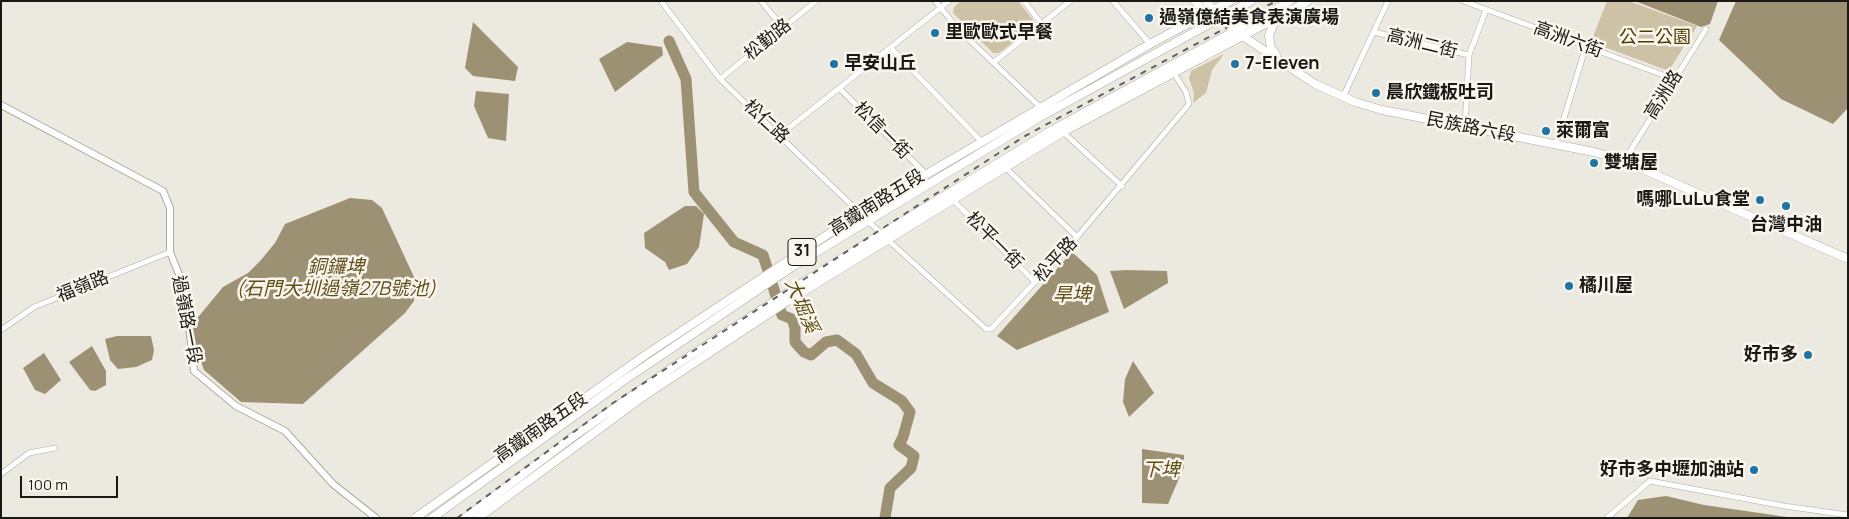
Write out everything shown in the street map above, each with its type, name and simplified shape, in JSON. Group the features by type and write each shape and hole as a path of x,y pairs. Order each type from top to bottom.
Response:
{"main road":[{"name":"民族路六段","path":"1195,1 1235,31 1244,35 1315,84 1343,97 1382,110 1556,144 1624,161 1848,259"},
{"name":"民族路六段","path":"1206,1 1209,12"},
{"name":"31","path":"1209,12 1230,1"},
{"name":"31","path":"1219,18 1251,1"},
{"name":"31","path":"1235,31 1290,1"},
{"name":"31","path":"1244,35 1308,1"},
{"name":"高鐵南路五段","path":"415,518 648,354 860,213 1040,107 1209,12"},
{"name":"高鐵南路五段","path":"432,518 622,381 795,265 1040,117 1219,18"},
{"path":"1275,20 1270,28 1269,41 1278,59"},
{"name":"高鐵南路五段","path":"478,518 644,396 885,237 1054,129 1235,31"},
{"name":"高鐵南路五段","path":"465,518 673,367 885,237 953,200 1063,132 1244,35"},
{"path":"622,381 648,354"},
{"path":"644,396 673,367"},
{"path":"518,478 552,462"}],"street":[{"name":"松仁路","path":"661,1 720,79 885,237"},
{"path":"761,1 783,28"},
{"name":"松勤路","path":"720,79 816,1"},
{"path":"935,1 959,30 1040,107"},
{"path":"780,135 949,1"},
{"path":"1024,1 1041,23"},
{"path":"994,62 1070,1"},
{"path":"1113,1 1150,44"},
{"path":"1343,97 1388,1"},
{"name":"高洲六街","path":"1463,1 1674,79"},
{"path":"1465,126 1469,55 1486,10"},
{"name":"高洲路","path":"1624,161 1706,29"},
{"name":"高洲二街","path":"1374,32 1469,55"},
{"path":"1556,144 1586,46"},
{"path":"891,48 981,141"},
{"name":"松平路","path":"885,237 986,329 991,329 1077,238 1189,104 1186,92 1173,72"},
{"name":"松信一街","path":"839,88 926,173"},
{"name":"過嶺路一段","path":"1,104 162,191 170,208 170,252 182,282 187,306 194,371 236,406 285,431 333,484 376,518"},
{"path":"1063,132 1122,186"},
{"path":"1005,167 1077,238"},
{"name":"松平一街","path":"953,200 1035,282"},
{"name":"福嶺路","path":"1,330 34,307 170,252"},
{"path":"1,474 29,453 55,448"},
{"path":"1607,518 1650,481 1784,506 1848,515"}],"green space":[{"path":"961,1 1018,1 1034,21 1033,26 999,53 993,53 953,13 954,7"},
{"name":"公二公園","path":"1607,1 1629,1 1697,26 1670,69 1666,70 1591,42"},
{"path":"1224,54 1212,70 1206,93 1193,103 1194,93 1189,78 1191,71"}],"water":[{"path":"1635,1 1718,1 1710,24 1701,27"},
{"path":"1736,1 1848,1 1848,108 1833,124 1781,99 1719,40"},
{"path":"473,22 518,67 515,81 473,76 465,68"},
{"path":"627,42 662,47 663,55 615,92 599,59"},
{"path":"476,91 509,94 506,141 488,138 474,106"},
{"name":"銅鑼埤 (石門大圳過嶺27B號池)","path":"350,198 372,200 382,208 414,277 414,301 405,313 303,404 241,402 204,370 190,332 194,322 223,287 248,273 261,260 275,243 285,224"},
{"path":"685,206 696,206 704,214 699,247 687,264 669,270 665,262 645,248 644,233"},
{"name":"旱埤","path":"1072,252 1097,275 1109,312 1017,350 997,336"},
{"name":"旱埤","path":"1110,271 1167,271 1168,283 1124,309"},
{"path":"117,336 151,336 154,350 152,360 136,367 118,369 110,360 105,339"},
{"path":"92,346 106,371 106,385 95,391 90,390 69,362"},
{"path":"44,353 61,380 45,394 35,390 23,368"},
{"name":"下埤","path":"1133,361 1154,393 1129,417 1123,402 1125,379"},
{"name":"下埤","path":"1142,449 1184,455 1184,467 1168,504 1142,503"},
{"path":"1666,496 1704,505 1794,518 1627,518 1638,500"}],"waterway":[{"name":"大堀溪","path":"669,41 686,79 694,192 734,242 763,255 782,315 792,319 795,328 795,342 804,352 811,355 826,342 837,340 856,354 873,383 902,401 910,412 899,445 914,456 911,468 890,488 885,518"}],"railway":[{"path":"457,518 613,403 1025,136 1276,1"}],"place":[{"name":"過嶺億結美食表演廣場","path":"1149,18"},
{"name":"里歐歐式早餐","path":"935,33"},
{"name":"早安山丘","path":"834,64"},
{"name":"7-Eleven","path":"1235,64"},
{"name":"晨欣鐵板吐司","path":"1376,93"},
{"name":"萊爾富","path":"1546,131"},
{"name":"雙塘屋","path":"1594,163"},
{"name":"嗎哪LuLu食堂","path":"1760,200"},
{"name":"台灣中油","path":"1786,206"},
{"name":"橘川屋","path":"1569,286"},
{"name":"好市多","path":"1808,355"},
{"name":"好市多中壢加油站","path":"1754,470"}]}
